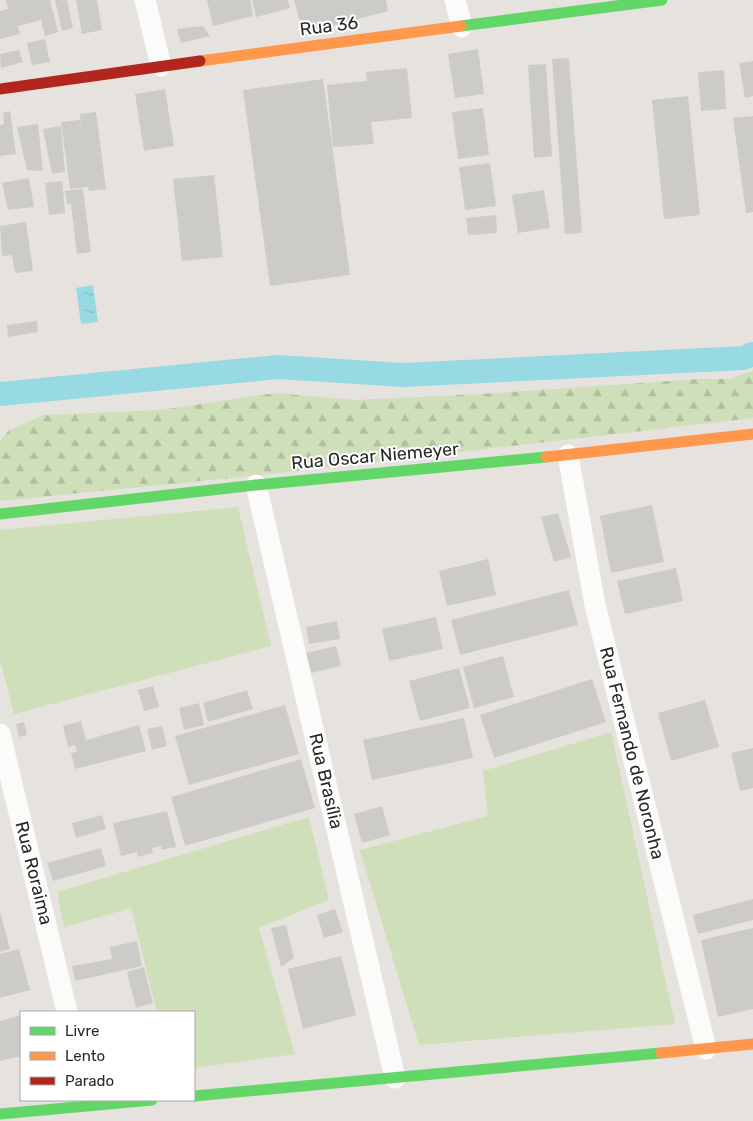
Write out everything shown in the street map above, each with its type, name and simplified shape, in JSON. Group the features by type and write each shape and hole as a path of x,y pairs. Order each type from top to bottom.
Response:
{"street":[{"path":"145,0 161,66"},
{"path":"455,0 462,27"},
{"name":"Rua 36","path":"0,89 462,27 630,2 662,0"},
{"name":"Rua Oscar Niemeyer","path":"0,514 256,485 568,456 753,434"},
{"name":"Rua Fernando de Noronha","path":"568,456 594,604 706,1049"},
{"name":"Rua Brasília","path":"256,485 395,1078"},
{"name":"Rua Roraima","path":"0,734 67,1011"},
{"path":"195,1096 753,1044"},
{"path":"0,1114 89,1103 131,1101"}],"green space":[{"path":"753,370 753,418 261,475 0,501 0,441 9,430 44,415 160,410 275,393 355,400 482,394 698,379 731,379"},
{"path":"238,507 271,646 14,714 0,660 0,530"},
{"path":"611,732 675,1024 419,1045 360,850 488,816 483,771"},
{"path":"309,817 329,900 259,928 295,1054 195,1068 195,1011 157,1011 131,908 64,927 57,892"}],"water":[{"path":"93,285 98,322 81,324 76,288"}],"building":[{"path":"6,0 50,0 58,32 45,36 41,20 18,26 20,34 0,39 0,11 8,9"},
{"path":"55,0 67,0 73,28 62,31"},
{"path":"76,0 97,0 102,30 82,34"},
{"path":"207,0 250,0 253,16 213,26"},
{"path":"252,0 288,0 290,8 256,17"},
{"path":"294,0 386,0 388,11 303,33"},
{"path":"203,26 210,36 181,43 177,29"},
{"path":"45,39 50,62 32,65 27,43"},
{"path":"478,49 484,94 455,98 448,54"},
{"path":"19,50 23,62 1,68 0,54"},
{"path":"569,58 582,233 565,234 552,59"},
{"path":"753,61 753,96 745,98 739,63"},
{"path":"546,64 552,156 534,158 528,65"},
{"path":"407,68 412,118 371,122 374,144 333,147 327,85 367,81 366,72"},
{"path":"724,70 726,109 701,111 698,72"},
{"path":"323,79 350,275 270,286 243,90"},
{"path":"165,89 174,146 144,151 135,94"},
{"path":"688,96 700,215 664,219 652,100"},
{"path":"483,108 489,155 458,159 452,112"},
{"path":"10,111 16,154 0,156 0,125 4,124 3,113"},
{"path":"96,112 106,189 89,191 88,187 70,189 61,122 80,120 81,129 80,114"},
{"path":"753,116 753,212 746,213 733,118"},
{"path":"38,124 43,171 27,170 17,127"},
{"path":"61,126 65,172 52,174 43,129"},
{"path":"490,163 496,206 465,210 459,167"},
{"path":"214,175 223,257 182,261 173,179"},
{"path":"29,178 34,207 8,210 2,183"},
{"path":"62,181 65,213 49,215 45,183"},
{"path":"83,189 91,252 77,254 71,204 67,204 65,191"},
{"path":"544,190 550,228 518,233 512,195"},
{"path":"496,215 497,233 468,235 466,218"},
{"path":"26,222 33,271 15,273 12,255 2,256 0,226"},
{"path":"37,321 38,332 8,337 7,325"},
{"path":"652,505 664,562 611,573 600,516"},
{"path":"558,513 571,557 554,562 541,517"},
{"path":"488,559 496,595 447,606 439,571"},
{"path":"676,568 683,601 625,614 617,581"},
{"path":"569,590 578,625 460,655 451,620"},
{"path":"436,617 443,649 389,661 382,629"},
{"path":"337,621 340,639 309,644 306,627"},
{"path":"336,646 341,666 311,673 306,653"},
{"path":"503,656 514,697 474,708 463,667"},
{"path":"459,668 470,708 420,721 409,681"},
{"path":"592,679 606,722 494,758 480,715"},
{"path":"153,686 159,707 144,711 138,690"},
{"path":"247,690 253,709 208,722 203,703"},
{"path":"705,700 719,747 671,761 658,713"},
{"path":"199,703 204,725 184,730 179,708"},
{"path":"285,705 299,754 189,785 175,736"},
{"path":"464,718 473,758 372,780 363,740"},
{"path":"81,721 86,740 139,725 146,751 75,769 71,753 77,752 75,745 68,747 63,726"},
{"path":"24,722 27,735 19,737 16,724"},
{"path":"162,726 167,746 152,750 147,729"},
{"path":"753,748 753,788 740,791 731,753"},
{"path":"301,759 315,808 185,846 171,797"},
{"path":"382,806 390,835 362,843 354,814"},
{"path":"167,811 176,847 162,850 161,846 152,848 153,853 138,857 137,852 121,856 113,823"},
{"path":"102,815 106,829 76,838 72,823"},
{"path":"101,848 106,866 53,881 47,863"},
{"path":"753,899 753,920 698,934 693,915"},
{"path":"335,909 343,932 324,938 317,915"},
{"path":"0,912 10,949 0,952"},
{"path":"286,925 294,958 281,967 271,928"},
{"path":"753,928 753,1009 718,1017 701,940"},
{"path":"137,941 142,966 75,981 72,966 112,959 110,947"},
{"path":"19,949 30,990 0,998 0,954"},
{"path":"341,956 356,1015 303,1029 288,969"},
{"path":"144,967 153,1003 136,1008 127,972"},
{"path":"20,1015 20,1056 0,1061 0,1021"}],"waterway":[{"path":"0,394 278,367 403,375 743,358 753,354"}],"traffic: fast":[{"path":"461,26 662,0"},
{"path":"0,514 256,485 546,457"},
{"path":"195,1096 661,1053"},
{"path":"0,1114 141,1101"}],"traffic: slow":[{"path":"200,61 461,26"},
{"path":"546,457 753,434"},
{"path":"661,1053 753,1044"}],"traffic: jam":[{"path":"0,89 200,61"}]}
